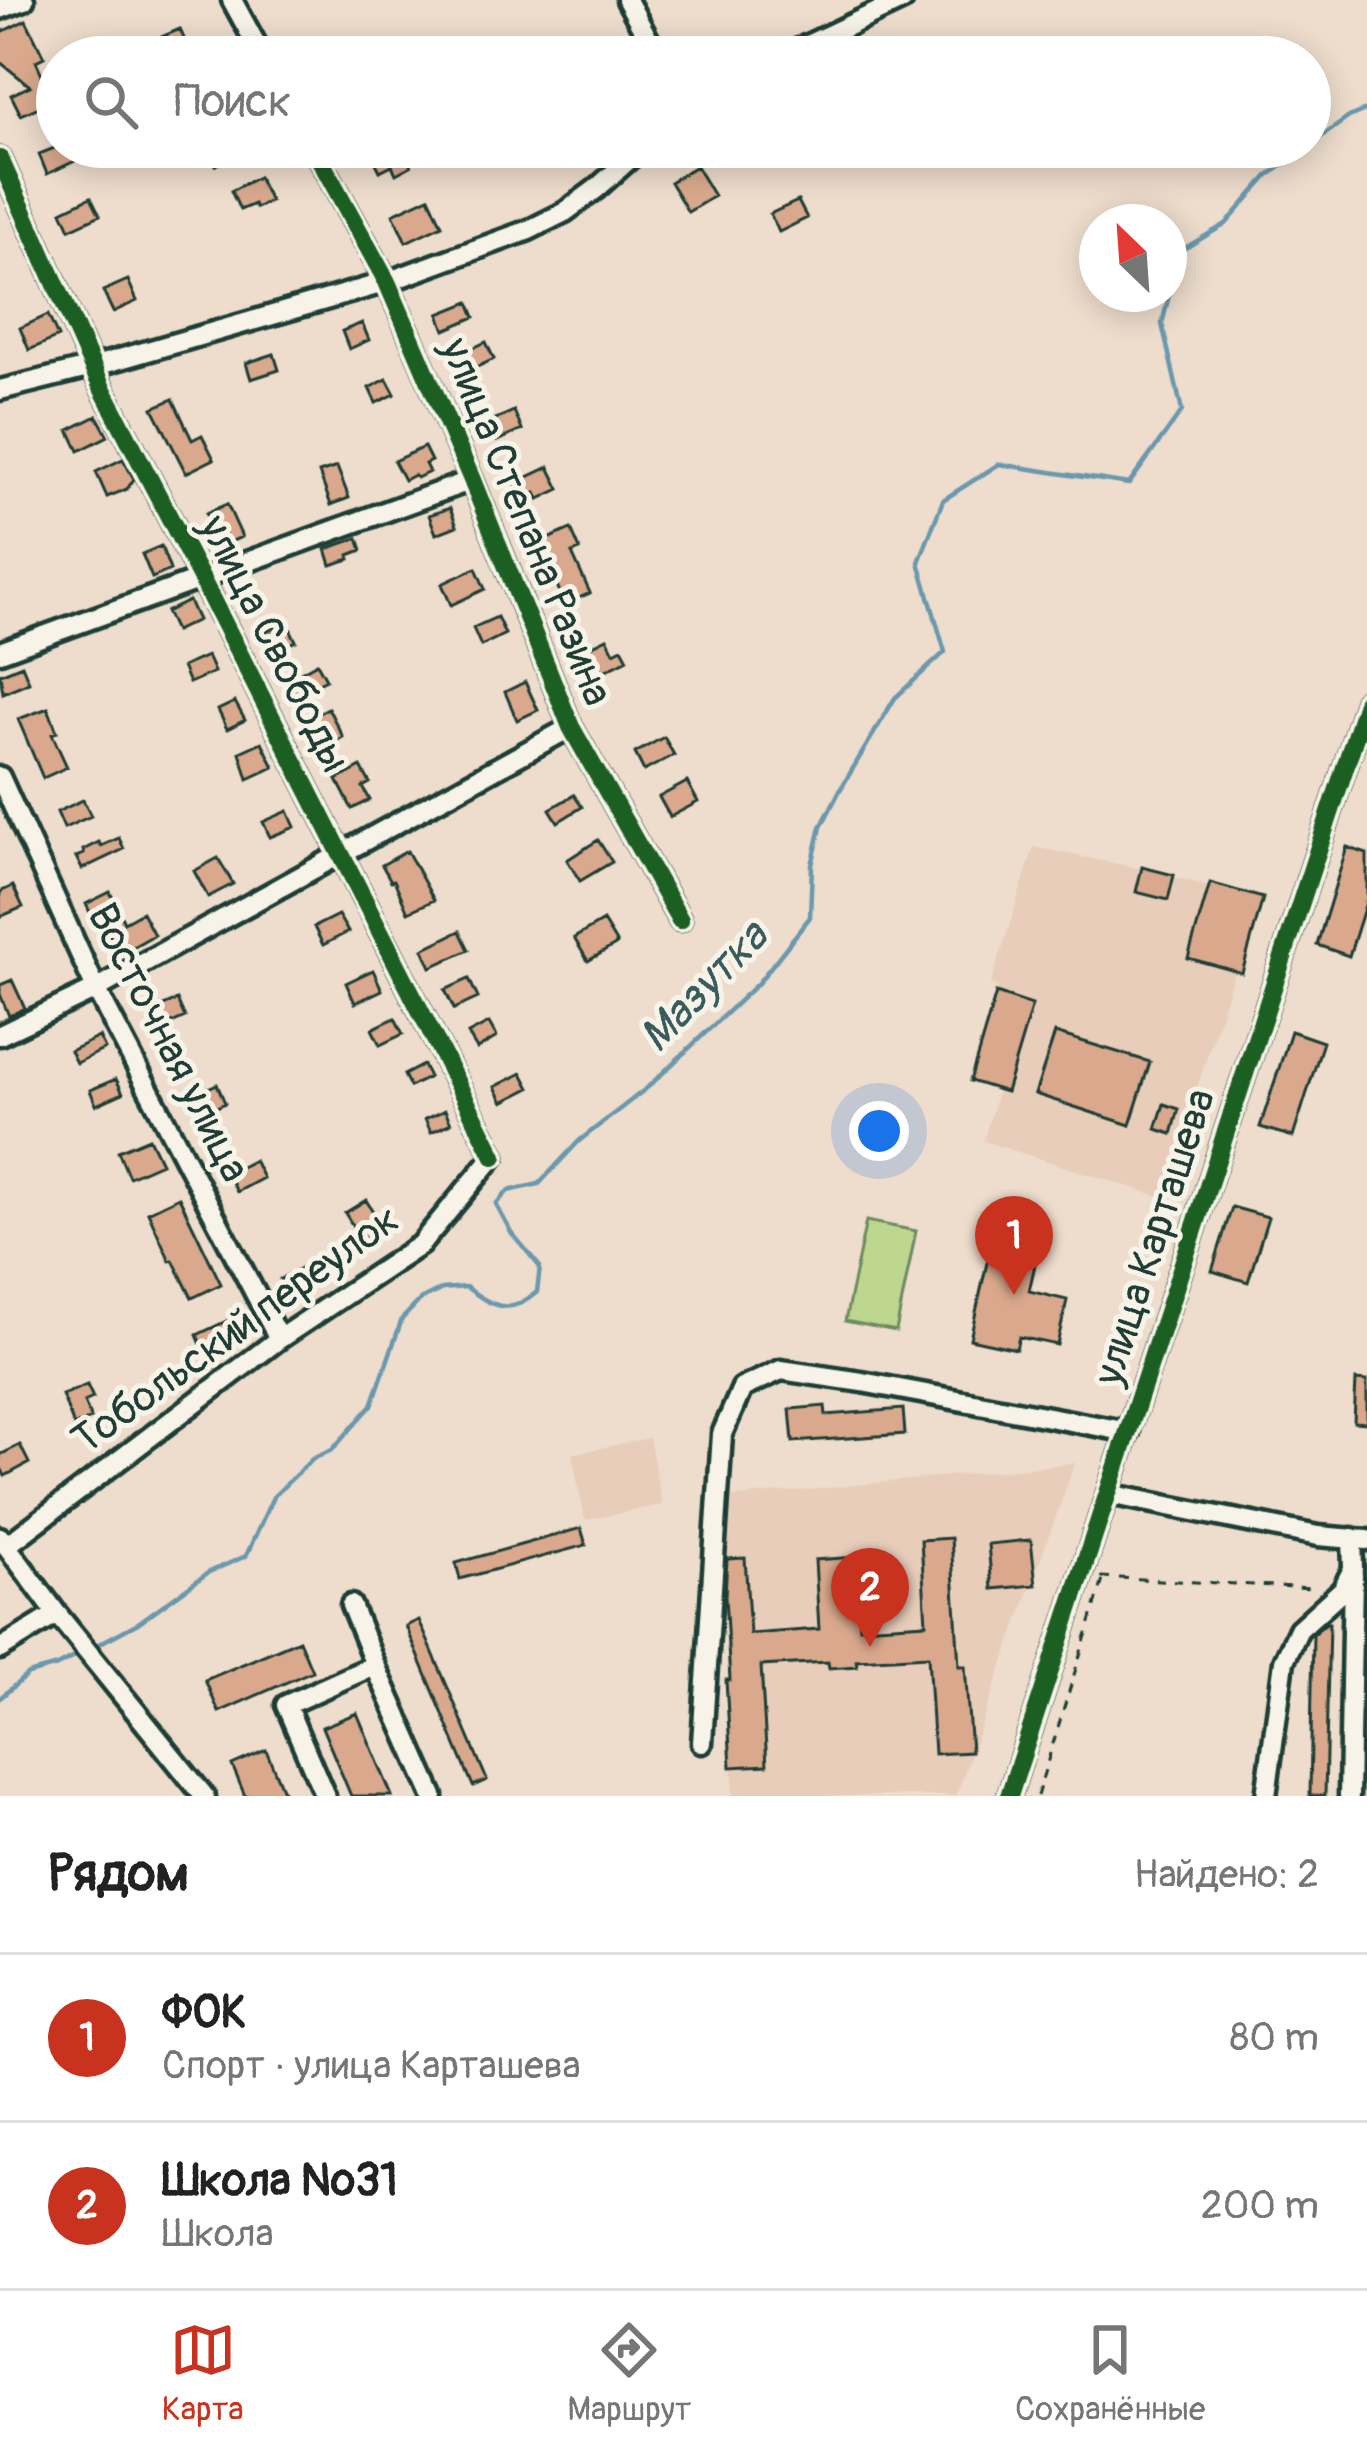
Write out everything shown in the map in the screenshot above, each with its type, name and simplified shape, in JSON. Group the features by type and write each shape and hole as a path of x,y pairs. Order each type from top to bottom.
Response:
{"street":[{"path":"0,9 24,0"},
{"path":"232,0 252,36"},
{"path":"627,0 647,36"},
{"path":"827,36 903,0"},
{"name":"улица Свободы","path":"0,159 92,367 494,1156"},
{"name":"улица Степана Разина","path":"325,168 387,282 571,728 680,920"},
{"path":"0,390 387,282 566,212 620,168"},
{"path":"0,652 472,480"},
{"name":"улица Карташева","path":"1009,1796 1367,700"},
{"path":"0,1035 97,989 571,728"},
{"name":"Восточная улица","path":"0,777 97,989 279,1339"},
{"name":"Тобольский переулок","path":"3,1541 279,1339 420,1245 494,1156"},
{"path":"702,1742 722,1434 742,1388 781,1370 1129,1432"},
{"path":"1109,1494 1318,1536 1360,1539 1353,1569 1348,1796"},
{"path":"3,1541 204,1796"},
{"path":"1353,1569 1367,1589"},
{"path":"1266,1796 1284,1661 1299,1629 1342,1590 1353,1569"},
{"path":"351,1605 433,1796"},
{"path":"0,1649 57,1614"},
{"path":"325,1796 286,1706 375,1665"}],"path":[{"path":"1037,1796 1103,1577 1342,1590"}],"shaded area":[{"path":"1034,847 1158,872 1257,901 1162,1197 983,1141 998,1090 970,1081 998,988 991,984"},
{"path":"649,1438 662,1505 585,1520 572,1454"},
{"path":"1075,1463 956,1796 733,1796 727,1498"}],"green space":[{"path":"866,1221 916,1231 896,1331 845,1321"}],"building":[{"path":"26,20 36,41 36,108 21,115 11,95 30,86 0,62 0,33"},
{"path":"697,168 714,196 688,212 670,182"},
{"path":"258,177 270,201 240,210 231,191"},
{"path":"91,197 100,215 70,229 62,211"},
{"path":"429,197 442,225 406,242 393,214"},
{"path":"798,201 807,218 779,232 770,214"},
{"path":"128,280 137,301 113,312 103,291"},
{"path":"469,302 475,317 445,330 439,314"},
{"path":"48,315 58,337 29,350 20,328"},
{"path":"362,323 369,340 349,349 342,331"},
{"path":"486,342 494,359 464,373 456,356"},
{"path":"274,354 279,370 251,379 246,363"},
{"path":"387,379 395,394 376,403 369,388"},
{"path":"173,399 192,440 202,435 214,459 186,473 153,408"},
{"path":"514,411 522,430 497,441 489,422"},
{"path":"97,416 108,436 79,451 69,430"},
{"path":"424,447 431,461 425,464 429,472 404,480 394,461"},
{"path":"123,459 134,479 127,489 107,497 96,472"},
{"path":"337,467 349,498 331,505 319,473"},
{"path":"549,467 560,489 520,501 513,484"},
{"path":"227,504 242,537 230,542 224,534 216,536 206,513"},
{"path":"450,508 457,526 436,534 429,515"},
{"path":"571,529 580,550 572,553 590,593 565,604 539,543"},
{"path":"358,538 362,550 331,565 326,549"},
{"path":"161,546 170,570 152,578 142,554"},
{"path":"476,568 485,589 451,605 442,584"},
{"path":"254,590 261,605 244,613 237,598"},
{"path":"189,601 198,620 175,631 166,612"},
{"path":"497,617 505,634 481,646 473,628"},
{"path":"287,622 296,641 271,652 262,634"},
{"path":"607,638 614,652 622,648 628,659 598,674 579,652"},
{"path":"207,656 214,672 189,683 182,667"},
{"path":"317,663 326,679 295,696 286,680"},
{"path":"22,665 29,682 3,693 0,674"},
{"path":"525,682 538,710 517,720 505,692"},
{"path":"235,702 245,720 227,729 218,710"},
{"path":"48,708 57,732 52,734 67,767 43,778 18,719"},
{"path":"328,708 343,737 322,749 306,720"},
{"path":"664,737 674,755 644,771 635,753"},
{"path":"262,742 274,767 248,779 240,752"},
{"path":"361,767 370,783 363,787 370,800 352,809 337,780"},
{"path":"687,782 698,802 670,817 659,797"},
{"path":"574,795 582,807 558,822 550,809"},
{"path":"83,800 91,816 64,828 57,812"},
{"path":"288,811 295,827 270,837 263,822"},
{"path":"119,838 124,849 82,869 76,857 83,850"},
{"path":"598,840 612,862 580,881 567,860"},
{"path":"1347,847 1367,854 1367,899 1349,956 1317,945"},
{"path":"407,851 434,900 408,912 382,865"},
{"path":"218,858 233,884 208,897 194,871"},
{"path":"1142,867 1174,875 1168,900 1136,892"},
{"path":"1210,883 1263,898 1242,973 1188,958"},
{"path":"13,886 23,907 0,917 0,892"},
{"path":"110,892 124,922 142,912 154,935 120,954 100,918 94,921 86,904"},
{"path":"338,915 348,932 323,945 314,927"},
{"path":"603,921 617,944 588,961 574,938"},
{"path":"460,931 469,950 431,967 423,949"},
{"path":"373,970 382,990 355,1003 346,983"},
{"path":"469,979 478,998 454,1009 445,990"},
{"path":"12,980 25,1008 9,1016 0,985"},
{"path":"996,993 1032,1005 1006,1092 970,1081"},
{"path":"177,1000 185,1017 156,1030 148,1013"},
{"path":"395,1018 403,1034 380,1045 372,1029"},
{"path":"489,1023 497,1037 477,1049 468,1034"},
{"path":"1291,1031 1323,1042 1293,1137 1260,1127"},
{"path":"1055,1033 1150,1062 1130,1125 1035,1094"},
{"path":"99,1037 105,1049 76,1063 70,1051"},
{"path":"423,1065 429,1077 410,1087 404,1075"},
{"path":"522,1073 530,1088 503,1102 495,1087"},
{"path":"116,1079 123,1093 96,1105 90,1090"},
{"path":"217,1084 225,1103 202,1114 193,1095"},
{"path":"1164,1104 1179,1109 1172,1134 1156,1129"},
{"path":"445,1110 451,1123 431,1132 425,1119"},
{"path":"149,1138 161,1163 129,1177 118,1151"},
{"path":"254,1160 263,1178 237,1192 228,1174"},
{"path":"179,1197 221,1284 192,1298 148,1212"},
{"path":"366,1200 383,1228 362,1241 345,1213"},
{"path":"1232,1207 1268,1217 1248,1282 1212,1271"},
{"path":"990,1249 1036,1260 1029,1291 1067,1300 1057,1345 1019,1337 1016,1349 970,1339"},
{"path":"304,1266 310,1278 287,1291 280,1279"},
{"path":"235,1317 246,1340 207,1358 197,1335"},
{"path":"1356,1380 1367,1381 1367,1423 1354,1422"},
{"path":"87,1385 93,1398 84,1402 91,1419 74,1426 62,1395"},
{"path":"825,1406 826,1415 903,1409 905,1434 793,1442 790,1409"},
{"path":"20,1445 29,1463 5,1476 0,1455"},
{"path":"581,1528 586,1545 460,1579 456,1563"},
{"path":"951,1538 959,1666 965,1666 971,1752 934,1754 928,1656 856,1660 857,1666 829,1668 828,1662 761,1666 767,1765 731,1767 727,1559 745,1558 750,1634 819,1629 815,1560 856,1557 860,1627 926,1623 921,1540"},
{"path":"1031,1540 1036,1585 992,1589 988,1544"},
{"path":"419,1620 487,1780 473,1786 406,1626"},
{"path":"1326,1623 1325,1796 1310,1796 1313,1634"},
{"path":"299,1640 312,1671 219,1712 205,1680"},
{"path":"357,1713 392,1796 351,1796 322,1727"},
{"path":"266,1750 285,1796 245,1796 232,1765"}],"waterway":[{"name":"Мазутка","path":"1331,130 1367,109"},
{"name":"Мазутка","path":"93,1647 138,1623 209,1572 246,1556 273,1497 312,1459 332,1450 372,1405 402,1319 420,1300 442,1289 466,1287 493,1304 509,1306 537,1292 540,1267 511,1232 496,1204 508,1191 539,1184 579,1141 648,1087 758,983 810,917 812,865 821,827 895,698 945,652 919,562 943,500 999,464 1129,484 1182,411 1162,324 1180,251 1226,224 1279,168"},
{"name":"Мазутка","path":"0,1698 28,1674 83,1652"}],"cycle path":[{"path":"0,159 101,386 494,1156"},
{"path":"325,168 387,282 571,727 680,920"},
{"path":"1009,1796 1367,700"}],"place":[{"name":"ФОК","path":"1014,1295"},
{"name":"Школа №31","path":"870,1647"}]}
